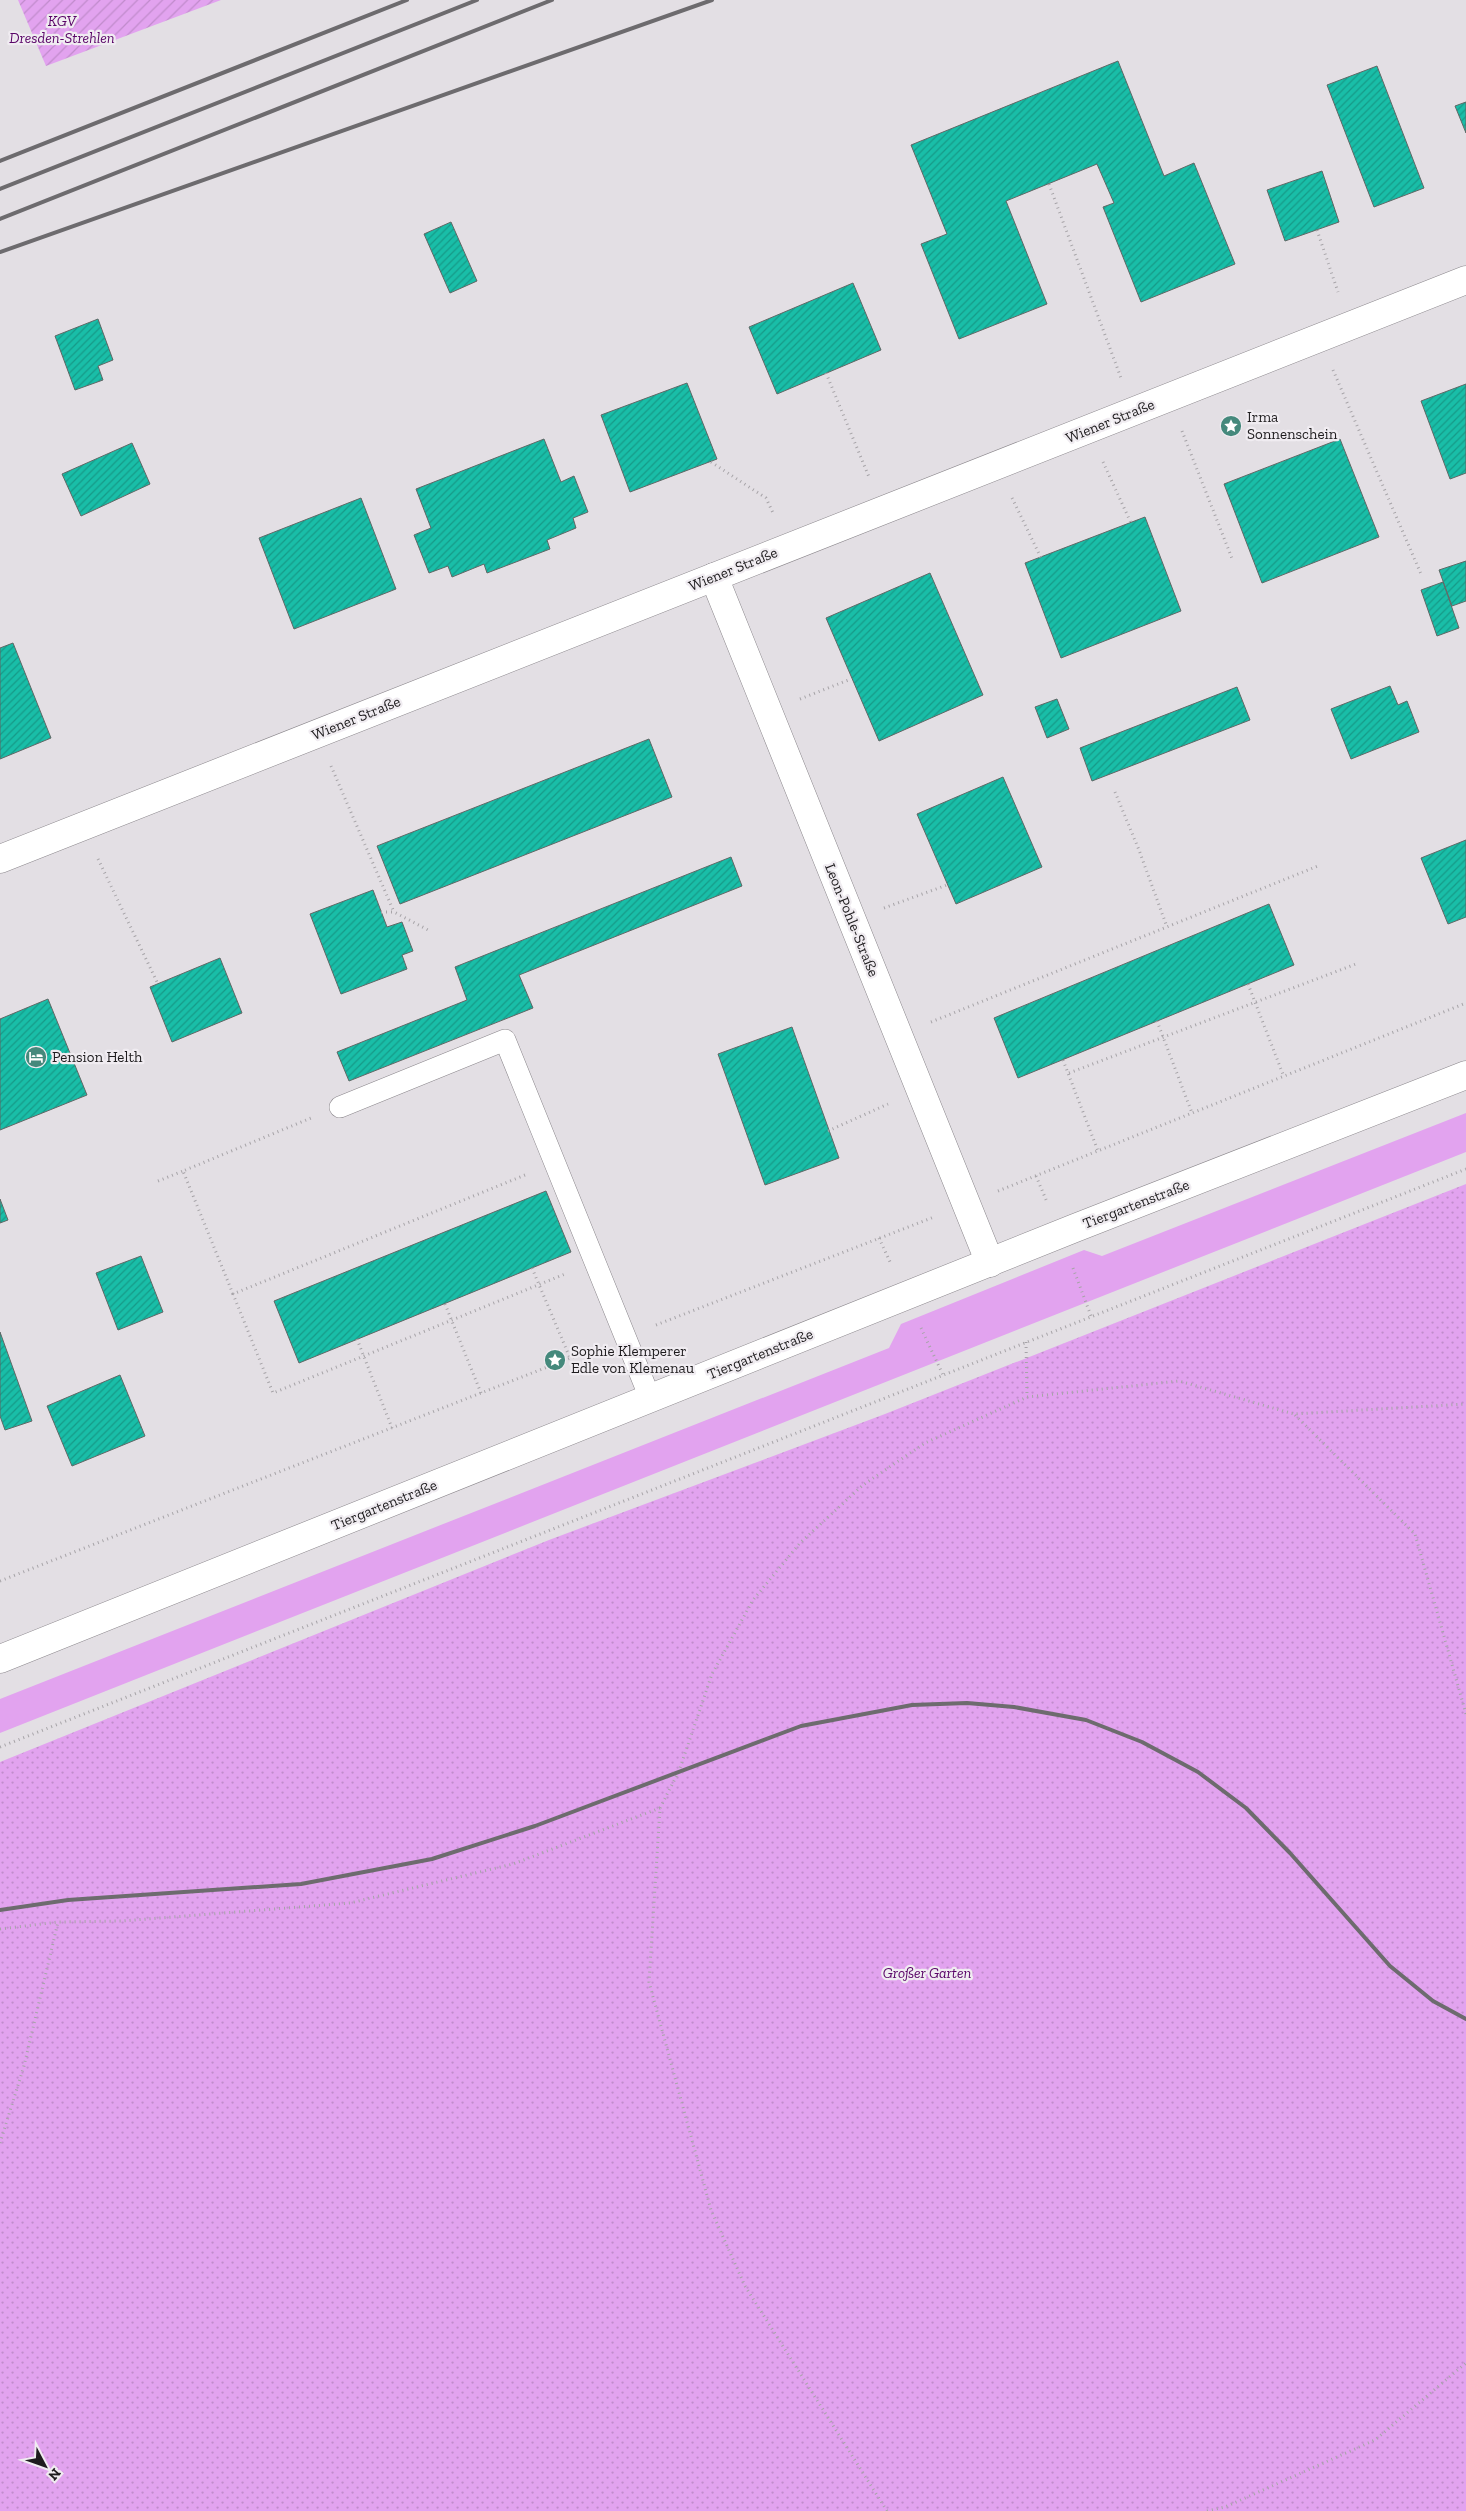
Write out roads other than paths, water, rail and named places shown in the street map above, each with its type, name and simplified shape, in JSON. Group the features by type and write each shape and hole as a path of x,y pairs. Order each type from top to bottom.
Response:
{"street":[{"name":"Wiener Straße","path":"0,859 1466,280"},
{"name":"Leon-Pohle-Straße","path":"714,577 990,1263"},
{"name":"Tiergartenstraße","path":"0,1659 1060,1234 1466,1075"}],"lane":[{"path":"340,1107 505,1040 650,1398"}],"railway":[{"path":"0,161 407,0"},
{"path":"0,189 477,0"},
{"path":"0,219 552,0"},
{"path":"0,252 712,0"},
{"path":"0,1910 68,1900 301,1884 432,1859 535,1826 801,1726 912,1705 967,1703 1014,1707 1086,1720 1142,1742 1198,1772 1246,1808 1290,1853 1390,1966 1433,2001 1466,2019"}],"place":[{"name":"Irma Sonnenschein","path":"1231,426"},
{"name":"Pension Helth","path":"36,1057"},
{"name":"Sophie Klemperer Edle von Klemenau","path":"555,1360"}],"park label":[{"name":"KGV Dresden-Strehlen","path":"62,30"},
{"name":"Großer Garten","path":"927,1973"}]}
